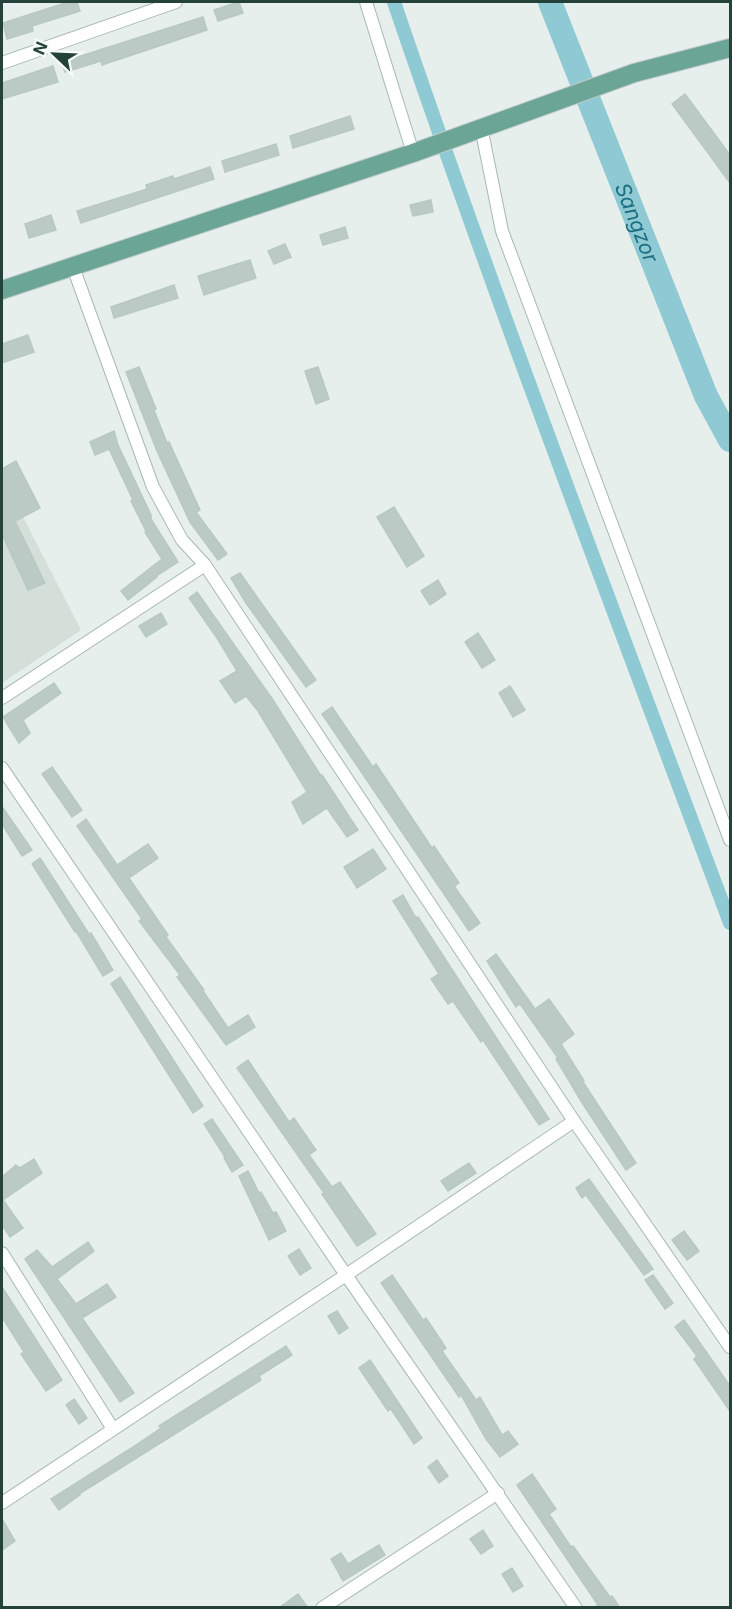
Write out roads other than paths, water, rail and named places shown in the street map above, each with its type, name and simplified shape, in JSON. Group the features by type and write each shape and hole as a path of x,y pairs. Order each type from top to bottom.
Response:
{"main road":[{"path":"2,290 418,151 634,73 730,48"}],"street":[{"path":"2,63 176,2"},
{"path":"366,2 418,151"},
{"path":"481,127 502,231 730,840"},
{"path":"73,267 153,487 182,540 205,564 574,1121 730,1347"},
{"path":"2,698 205,564"},
{"path":"2,768 346,1275 576,1608"},
{"path":"2,1503 574,1121"},
{"path":"2,1253 113,1429"},
{"path":"322,1608 498,1493"}],"waterway":[{"path":"394,2 516,349 730,923"},
{"name":"Sangzor","path":"550,2 706,396 730,440"}]}
